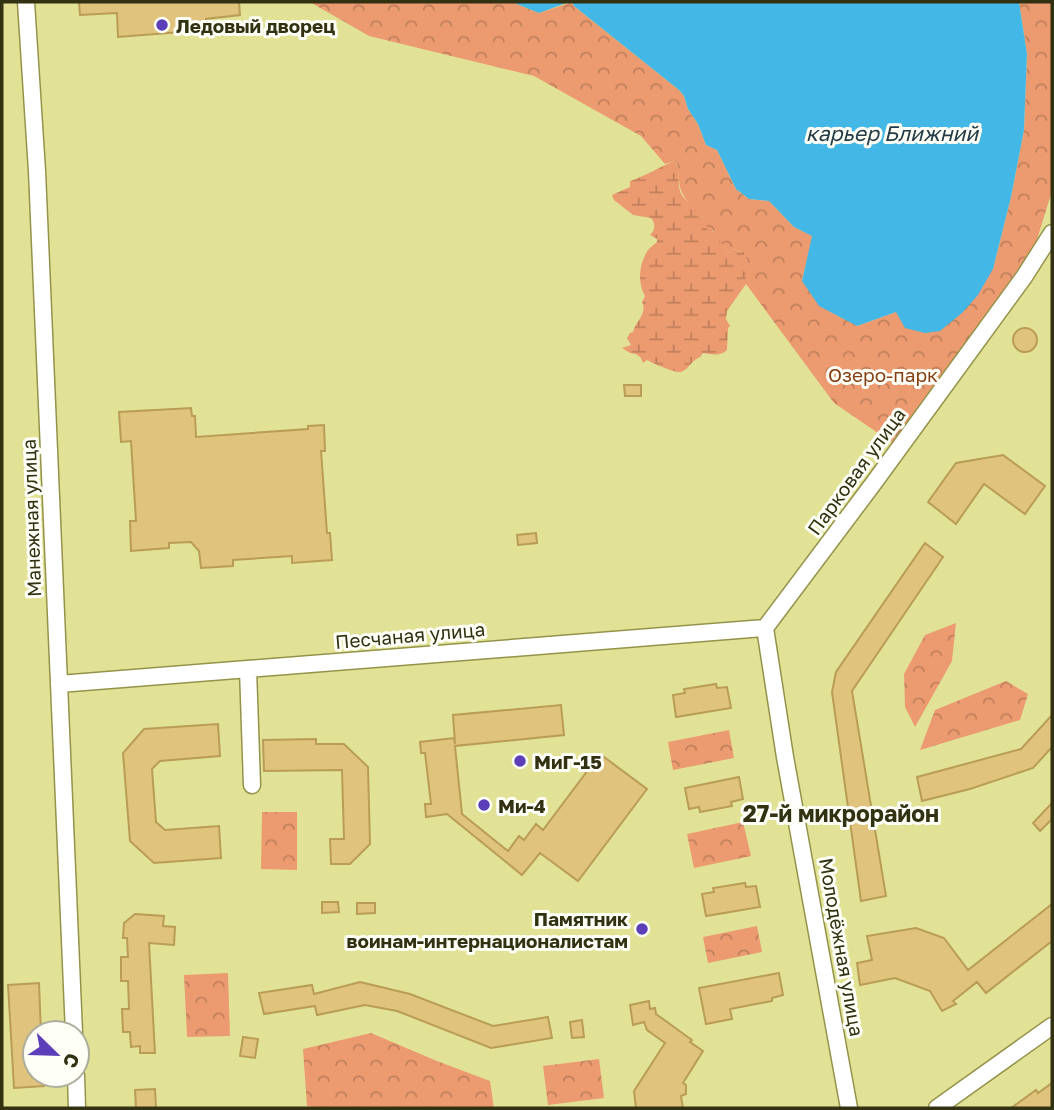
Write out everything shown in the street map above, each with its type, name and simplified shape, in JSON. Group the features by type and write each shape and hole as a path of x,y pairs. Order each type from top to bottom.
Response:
{"street":[{"name":"Манежная улица","path":"26,2 37,171 73,1019"},
{"name":"Парковая улица","path":"765,628 1024,277 1052,233"},
{"name":"Песчаная улица","path":"59,684 765,628"},
{"name":"Молодёжная улица","path":"765,628 785,757 849,1108"},
{"path":"248,669 252,785"},
{"path":"937,1108 1052,1026"},
{"path":"76,1089 77,1108"}],"green space":[{"name":"Озеро-парк","path":"310,2 512,2 539,13 572,2 679,90 706,145 717,150 736,189 749,199 769,201 794,227 813,236 802,280 857,326 896,312 993,269 1024,130 1027,54 1019,2 1052,2 1052,191 1035,246 897,446 834,403 746,284 748,260 744,252 733,249 729,253 713,230 707,230 705,220 694,210 682,192 677,164 674,161 665,164 641,136 534,76 369,36"},
{"path":"674,161 682,195 707,221 707,225 726,251 729,253 733,249 744,252 749,261 746,284 727,311 726,319 730,326 727,350 718,354 703,353 681,372 647,360 643,363 636,354 622,348 631,345 627,338 642,314 645,296 640,279 641,267 645,255 657,239 650,235 654,227 651,218 633,215 614,200 612,195 630,187 630,181"},
{"path":"956,623 952,661 915,727 905,707 904,674 925,635"},
{"path":"1006,681 1028,694 1020,720 920,750 935,710"},
{"path":"729,730 734,758 673,770 668,742"},
{"path":"262,812 297,812 297,870 261,869"},
{"path":"743,822 751,856 694,868 687,834"},
{"path":"757,926 762,952 708,963 703,937"},
{"path":"228,973 230,1036 187,1037 184,975"},
{"path":"371,1033 490,1081 494,1108 307,1106 303,1049"},
{"path":"599,1059 604,1098 548,1105 543,1066"}],"water":[{"path":"512,2 569,2 539,13"},
{"name":"карьер Ближний","path":"572,2 1019,2 1027,54 1024,130 993,269 978,295 940,331 925,333 905,328 896,312 857,326 819,306 802,281 812,236 794,227 769,201 749,199 736,189 717,150 706,145 679,90"}],"building":[{"name":"Ледовый дворец","path":"79,2 239,2 240,15 206,19 207,30 118,37 117,13 80,15"},
{"path":"1025,328 1036,335 1037,340 1030,351 1025,352 1014,345 1013,340 1020,329"},
{"path":"624,385 641,385 641,396 625,396"},
{"path":"191,408 192,416 195,416 196,437 308,429 308,426 324,425 325,451 321,451 327,533 330,533 332,560 292,563 292,556 233,560 233,566 201,568 199,551 191,542 169,543 169,548 131,551 130,521 136,521 131,441 121,442 119,412"},
{"path":"1003,455 1045,486 1025,514 984,484 956,524 928,502 956,463"},
{"path":"536,533 537,543 518,545 517,535"},
{"path":"925,543 943,557 852,691 886,896 861,901 832,692 836,672"},
{"path":"716,684 717,688 727,687 731,708 676,717 673,695 685,693 684,689"},
{"path":"561,705 564,735 455,746 462,814 508,851 519,836 524,840 536,824 543,830 600,754 647,789 578,881 540,853 522,875 447,814 426,817 425,804 431,804 425,753 421,753 420,742 454,738 455,744 453,715"},
{"path":"1052,715 1052,747 1033,768 970,789 922,801 917,777 1021,749"},
{"path":"218,724 220,756 160,761 152,769 156,822 165,830 219,826 221,858 154,863 130,841 123,753 144,729"},
{"path":"316,739 316,744 344,744 368,767 370,844 350,864 331,864 330,839 344,839 342,770 264,771 263,740"},
{"path":"739,777 743,799 731,802 732,806 700,812 699,807 689,809 685,788"},
{"path":"1052,803 1052,819 1040,831 1033,823"},
{"path":"745,883 746,887 756,886 760,907 706,916 702,894 714,892 713,888"},
{"path":"322,902 338,902 339,912 322,913"},
{"path":"357,903 375,903 375,913 357,914"},
{"path":"1052,904 1052,941 986,993 977,982 953,1001 956,1004 942,1011 930,991 895,978 860,985 857,963 872,960 867,936 916,928 944,938 968,970"},
{"path":"135,914 164,916 163,926 175,927 174,945 149,943 155,1053 140,1053 140,1046 131,1047 130,1032 123,1032 122,1009 129,1009 128,981 121,981 121,957 128,957 127,938 123,938 124,923"},
{"path":"779,973 783,995 772,998 772,1001 730,1009 732,1019 706,1024 699,988"},
{"path":"360,982 410,994 493,1026 548,1017 552,1038 491,1048 397,1011 365,1005 317,1015 315,1006 264,1014 259,993 312,985 314,994"},
{"path":"39,983 40,1019 21,1019 21,1088 14,1088 8,985"},
{"path":"649,1001 650,1009 655,1008 656,1014 703,1051 683,1083 686,1085 686,1094 681,1096 683,1108 636,1108 634,1091 665,1043 647,1030 644,1022 633,1025 630,1005"},
{"path":"582,1020 584,1037 572,1038 570,1022"},
{"path":"243,1037 258,1039 255,1058 240,1056"},
{"path":"1052,1083 1052,1108 1011,1108 1036,1090 1038,1093"},
{"path":"155,1089 156,1108 136,1108 135,1090"}],"place":[{"name":"Ледовый дворец","path":"162,25"},
{"name":"МиГ-15","path":"520,761"},
{"name":"Ми-4","path":"484,805"},
{"name":"Памятник воинам-интернационалистам","path":"642,929"}],"district":[{"name":"27-й микрорайон","path":"841,813"}]}
